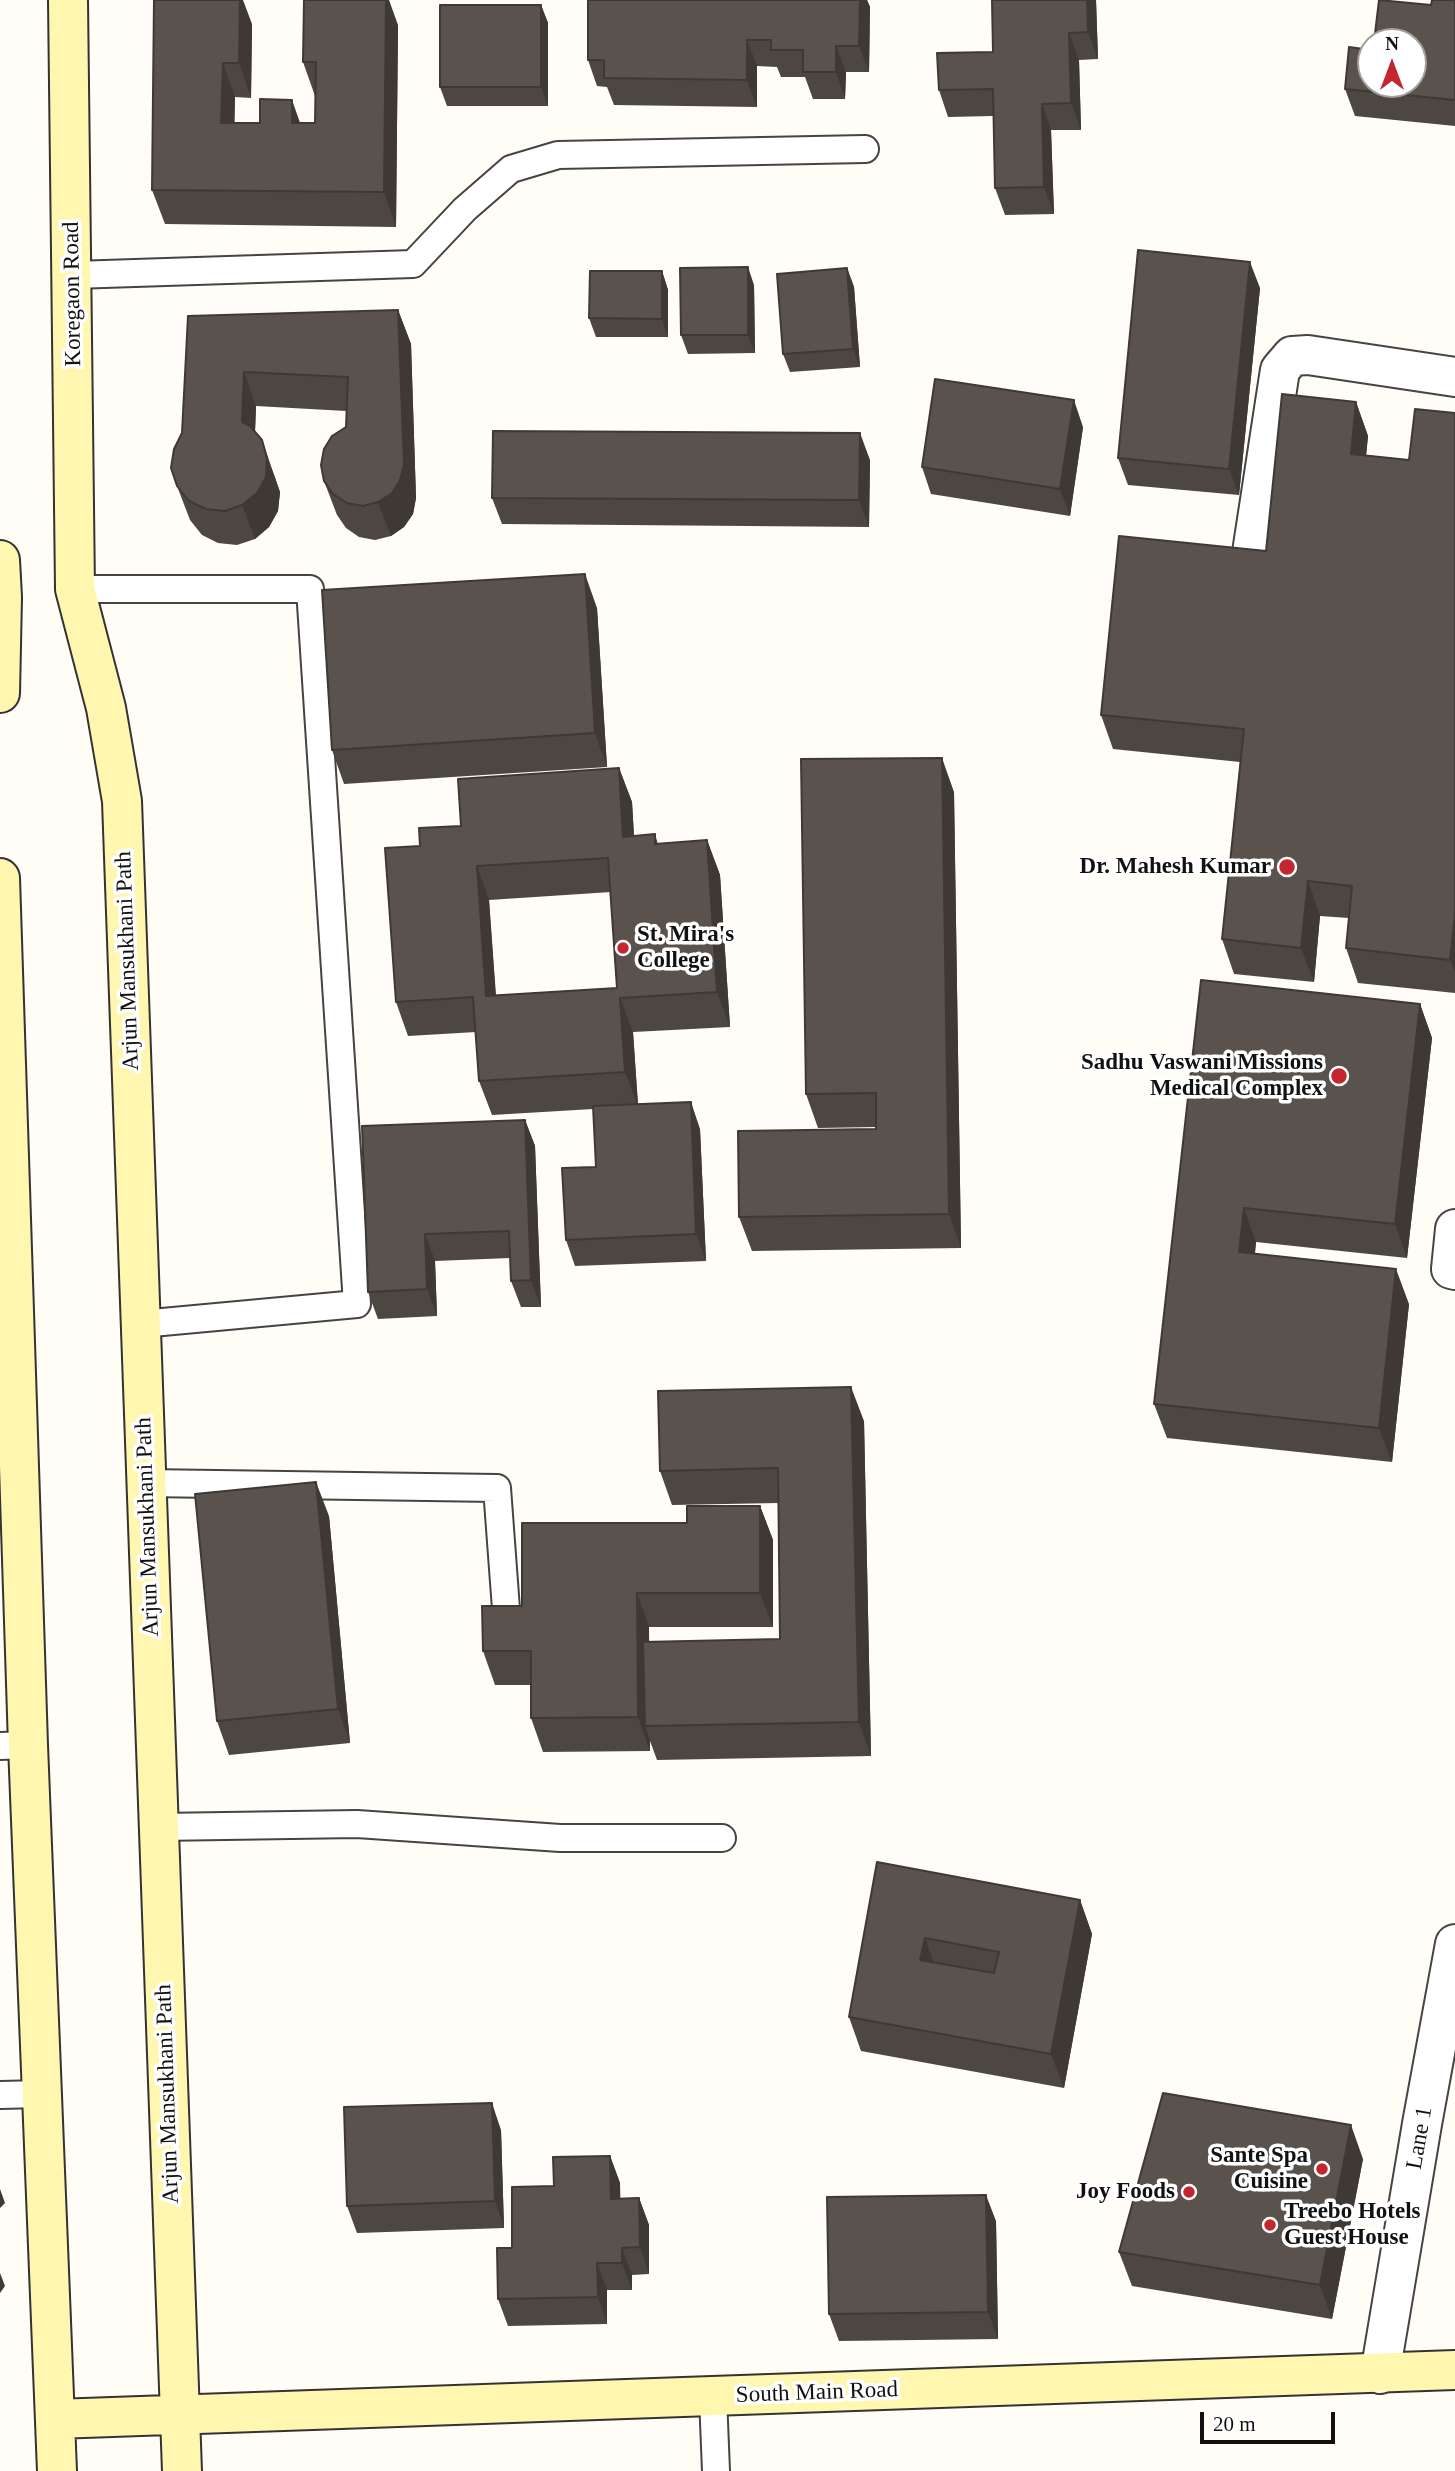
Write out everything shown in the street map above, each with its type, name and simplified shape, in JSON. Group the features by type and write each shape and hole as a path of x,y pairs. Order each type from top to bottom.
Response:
{"main road":[{"name":"Koregaon Road","path":"68,0 75,589"},
{"path":"0,693 1,578"},
{"name":"Arjun Mansukhani Path","path":"75,589 106,708 122,801 182,2471"},
{"path":"0,878 14,1746 42,2094 57,2471"},
{"name":"South Main Road","path":"55,2420 1455,2370"}],"street":[{"path":"1251,559 1280,370 1292,356 1308,355 1455,377"},
{"path":"1455,1229 1451,1269 1455,1270"},
{"name":"Lane 1","path":"1380,2374 1455,1944"}],"lane":[{"path":"73,275 413,264 464,209 511,169 558,155 864,149"},
{"path":"75,589 310,589 357,1304 141,1324"},
{"path":"146,1483 496,1488 506,1609"},
{"path":"159,1827 356,1824 561,1838 722,1838"},
{"path":"0,2095 42,2094"},
{"path":"712,2397 716,2471"}],"building":[{"path":"154,0 240,0 239,63 223,63 221,123 260,123 260,99 292,100 292,123 315,123 316,62 303,62 304,0 386,0 384,192 152,190"},
{"path":"588,0 860,0 859,46 836,46 836,72 803,72 803,50 771,50 771,40 747,40 747,80 604,78 604,60 588,60"},
{"path":"992,0 1087,0 1088,32 1069,33 1071,103 1042,104 1044,187 995,188 993,89 939,90 937,53 993,52"},
{"path":"1379,0 1431,5 1432,0 1455,0 1455,100 1427,97 1427,28 1376,28"},
{"path":"440,5 541,5 541,87 440,87"},
{"path":"1349,47 1357,48 1357,90 1345,89"},
{"path":"1138,250 1250,262 1229,469 1118,458"},
{"path":"748,267 748,335 681,335 680,268"},
{"path":"847,268 853,349 783,354 777,274"},
{"path":"590,271 662,271 662,319 589,318"},
{"path":"398,310 404,464 400,480 392,493 378,502 363,506 347,503 333,494 324,481 321,465 324,449 332,436 346,427 348,377 244,372 242,422 250,426 262,440 267,458 266,477 257,493 242,505 225,511 206,509 189,501 177,486 171,468 174,449 182,433 188,316"},
{"path":"935,379 1074,400 1060,489 922,467"},
{"path":"1282,394 1356,402 1351,454 1409,460 1415,409 1455,413 1455,915 1450,960 1346,948 1352,886 1308,881 1301,948 1222,939 1244,729 1101,715 1119,536 1266,551"},
{"path":"493,431 860,433 859,500 492,498"},
{"path":"585,574 595,733 332,750 322,590"},
{"path":"942,758 949,1214 739,1217 738,1131 876,1129 876,1093 806,1094 801,759"},
{"path":"619,768 623,837 655,834 655,844 707,840 717,992 620,998 625,1072 479,1081 473,997 396,1002 385,848 420,846 419,828 461,826 458,779","holes":["608,858 617,988 486,996 477,866"]},
{"path":"1201,980 1420,1004 1395,1224 1244,1208 1239,1252 1396,1269 1379,1428 1154,1404"},
{"path":"691,1102 696,1234 566,1240 562,1168 596,1167 593,1106"},
{"path":"525,1120 531,1280 511,1281 509,1231 425,1234 427,1289 368,1292 362,1126"},
{"path":"851,1387 859,1722 645,1726 643,1642 780,1639 778,1468 660,1471 658,1391"},
{"path":"316,1482 338,1709 217,1721 195,1494"},
{"path":"687,1506 760,1506 760,1593 637,1593 638,1717 531,1718 531,1651 483,1651 482,1606 522,1606 522,1523 687,1523"},
{"path":"877,1862 1080,1900 1051,2054 849,2017","holes":["925,1938 999,1952 994,1973 920,1960"]},
{"path":"1163,2093 1351,2125 1320,2285 1119,2252"},
{"path":"492,2103 495,2201 347,2206 344,2107"},
{"path":"610,2156 611,2199 639,2198 640,2247 622,2248 622,2263 597,2263 598,2297 498,2299 497,2248 512,2248 512,2187 554,2186 553,2157"},
{"path":"986,2195 988,2312 829,2314 827,2197"}],"place":[{"name":"Dr. Mahesh Kumar","path":"1287,867"},
{"name":"St. Mira's College","path":"623,948"},
{"name":"Sadhu Vaswani Missions Medical Complex","path":"1339,1076"},
{"name":"Sante Spa Cuisine","path":"1322,2169"},
{"name":"Joy Foods","path":"1189,2192"},
{"name":"Treebo Hotels Guest House","path":"1270,2225"}]}
